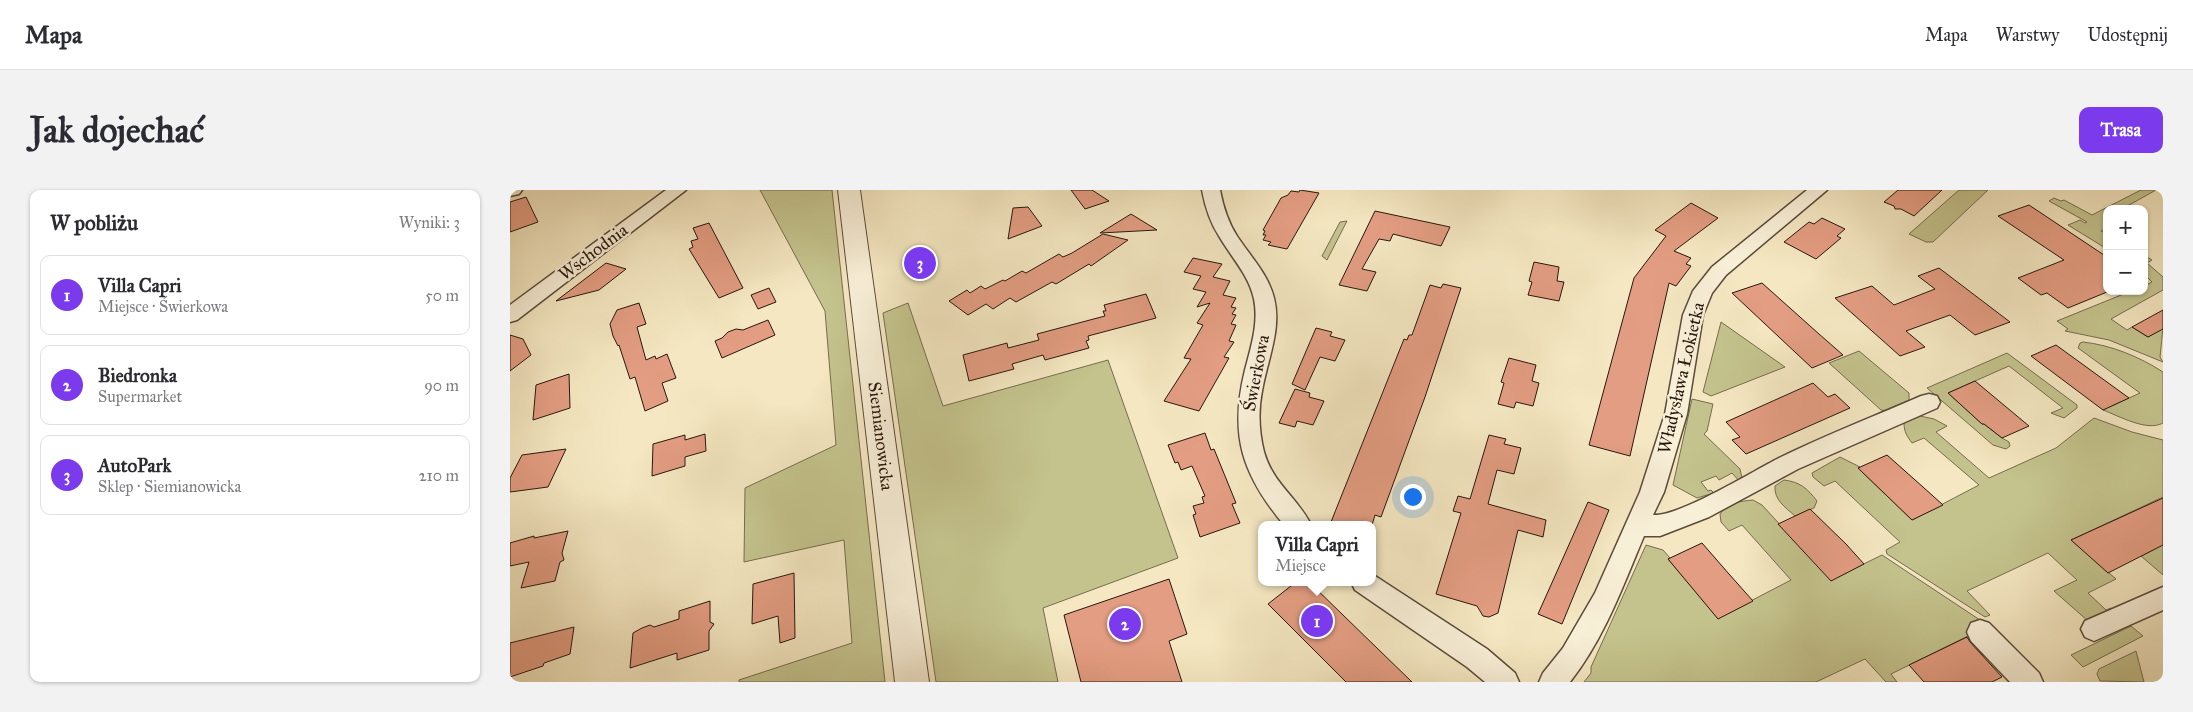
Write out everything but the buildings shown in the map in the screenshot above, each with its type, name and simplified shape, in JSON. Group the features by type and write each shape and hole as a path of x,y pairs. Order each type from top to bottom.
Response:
{"street":[{"name":"Wschodnia","path":"510,315 677,190"},
{"name":"Siemianowicka","path":"849,190 912,682"},
{"name":"Świerkowa","path":"1211,190 1216,212 1228,236 1254,276 1264,298 1265,336 1248,406 1247,422 1251,446 1261,474 1269,488 1295,521"},
{"name":"Władysława Łokietka","path":"1553,682 1573,657 1605,599 1652,492 1676,414 1693,316 1703,291 1726,265 1760,235 1818,190"},
{"path":"1636,525 1660,526 1701,510 1790,463 1929,402"},
{"path":"1370,586 1477,658 1505,682"},
{"path":"2094,629 2163,598"},
{"path":"1980,632 2029,682"}],"shaded area":[{"path":"760,190 832,190 885,682 739,682 739,680 852,643 844,540 744,562 745,488 836,445 825,311"},
{"path":"1959,190 1988,190 1933,242 1926,242 1909,234"},
{"path":"2141,190 2156,190 2129,205 2112,205"},
{"path":"2054,198 2061,201 2064,200 2092,215 2103,209 2103,230 2101,231 2103,232 2103,247 2068,225 2080,220 2085,223 2087,222 2049,201"},
{"path":"1347,221 1327,260 1322,256 1340,222"},
{"path":"2148,264 2163,277 2163,290 2111,319 2127,330 2132,327 2148,337 2163,328 2160,357 2163,362 2109,340 2065,331 2068,329 2057,321 2121,295 2148,295 2148,284 2152,282 2148,278"},
{"path":"908,303 943,406 1108,360 1178,558 1043,608 1058,682 936,682 883,313"},
{"path":"1721,322 1785,367 1711,396 1703,392"},
{"path":"2083,342 2125,352 2163,372 2163,423 2149,426 2103,410 2140,393 2078,348 2080,343"},
{"path":"1859,351 1909,393 1909,402 1890,411 1881,410 1829,363"},
{"path":"2007,353 2077,405 2077,408 2064,418 2051,413 2063,408 2009,366 1948,393 1982,424 2009,442 2010,446 2006,449 1993,445 1927,388"},
{"path":"1692,399 1713,404 1707,431 1704,434 1740,469 1742,478 1740,482 1732,473 1719,480 1716,476 1701,482 1708,491 1711,490 1714,493 1697,498 1673,485"},
{"path":"1920,416 1934,419 1947,426 1936,432 1989,478 2056,448 2094,418 2132,432 2163,440 2163,497 2071,540 2116,579 2088,593 2106,610 2111,608 2116,613 2088,621 2054,591 2077,580 2048,553 1967,591 1990,615 1985,617 1887,554 1886,550 1900,542 1835,481 1824,486 1813,477 1812,473 1840,457 1860,467 1858,468 1912,520 1979,485 1924,438 1912,443 1906,434 1904,423"},
{"path":"1784,480 1795,482 1806,489 1817,501 1814,508 1795,516 1784,506 1776,495 1775,486"},
{"path":"1753,500 1762,505 1831,580 1882,555 1992,628 1970,635 1891,674 1897,682 1886,682 1865,659 1816,682 1584,682 1591,673 1591,667 1646,545 1663,550 1670,558 1668,559 1718,618 1791,580 1742,525 1729,531 1721,522 1720,514 1726,507 1739,502"},
{"path":"2163,541 2163,575 2141,556 2155,549"},
{"path":"2131,626 2143,636 2083,667 2071,655"},
{"path":"2136,651 2144,682 2100,681 2097,674 2099,669"}],"place":[{"name":"AutoPark","path":"920,263"},
{"name":"Villa Capri","path":"1317,621"},
{"name":"Biedronka","path":"1125,624"}]}
